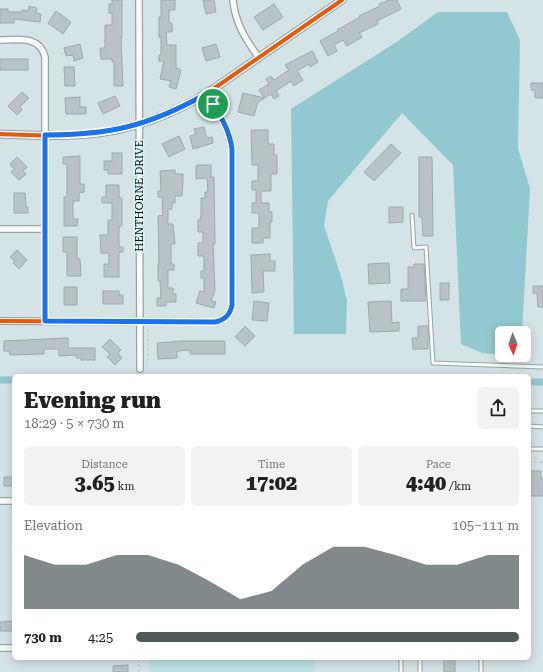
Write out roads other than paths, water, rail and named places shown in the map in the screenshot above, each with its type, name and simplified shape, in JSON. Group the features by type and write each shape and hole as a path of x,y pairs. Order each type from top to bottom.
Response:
{"street":[{"name":"HENTHORNE DRIVE","path":"139,0 139,321 142,369"},
{"path":"233,0 236,17 240,28 259,58"},
{"path":"0,134 45,135 97,133 139,124 164,116 206,94 342,0"},
{"path":"0,40 27,40 37,43 41,47 45,57 45,321"},
{"path":"0,320 220,321 229,315 232,305 232,149 227,128 206,94"},
{"path":"0,229 45,229"},
{"path":"0,501 12,501"},
{"path":"0,648 12,648"}],"lane":[{"path":"412,215 414,248 426,247 433,363 543,367"},
{"path":"531,411 543,411"},
{"path":"531,426 543,427"},
{"path":"531,449 543,449"},
{"path":"401,660 401,672"},
{"path":"420,660 420,672"},
{"path":"481,660 481,672"}],"waterway":[{"path":"0,380 12,380"},
{"path":"531,382 543,382"}]}
